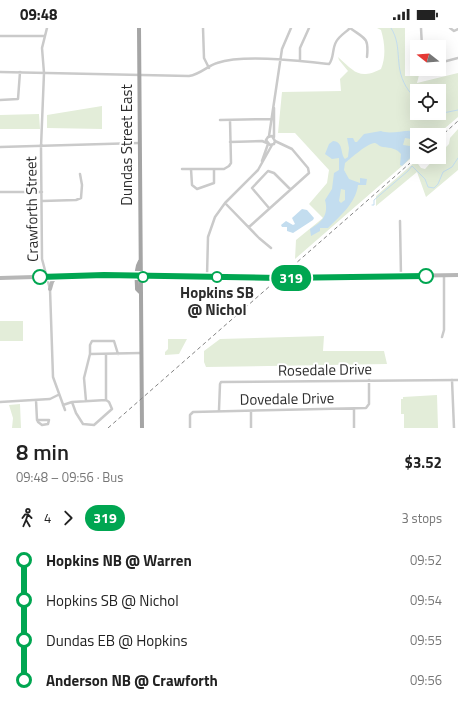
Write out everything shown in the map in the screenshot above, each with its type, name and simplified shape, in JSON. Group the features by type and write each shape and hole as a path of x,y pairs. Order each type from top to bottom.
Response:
{"main road":[{"name":"Dundas Street East","path":"139,28 140,261 137,289 140,292 142,428"},
{"path":"0,278 47,276 278,278 458,275"},
{"path":"50,289 56,276"}],"street":[{"name":"Crawforth Street","path":"47,28 42,48 44,73 42,147 42,259 50,289 51,364 58,395 65,410"},
{"path":"204,28 204,58 209,68"},
{"path":"261,165 272,119 282,49 291,28"},
{"path":"300,61 300,48 309,28"},
{"path":"0,72 189,76 198,75 216,63 232,60 280,60 329,64 331,62 335,43 350,28 366,40 368,44 367,57"},
{"path":"421,28 422,40"},
{"path":"450,28 454,31 458,29"},
{"path":"0,36 44,36"},
{"path":"446,61 458,58"},
{"path":"0,100 18,99 20,72"},
{"path":"207,277 208,237 215,217 225,203 261,165 274,141 274,106"},
{"path":"220,120 272,119"},
{"path":"182,169 226,168 230,165 230,120"},
{"path":"249,227 309,173 308,168 292,148 268,137"},
{"path":"262,141 268,137"},
{"path":"230,142 262,141 267,143 274,141"},
{"path":"0,147 42,147 52,144 139,143"},
{"path":"191,169 192,185 196,189 214,183 214,169"},
{"path":"269,208 252,188 265,173 268,171 274,172 290,189"},
{"path":"42,201 76,200 81,198 80,174"},
{"path":"0,192 42,192"},
{"path":"225,203 259,238 271,248"},
{"path":"400,221 401,276"},
{"path":"442,337 444,330 444,276"},
{"path":"86,401 84,378 92,341 114,341 118,354"},
{"path":"90,354 141,353"},
{"path":"72,402 76,413 83,424 94,424 112,409 109,402 106,400 106,354"},
{"name":"Dovedale Drive","path":"190,426 190,415 192,412 219,410 251,411 354,409 368,406 369,380"},
{"path":"452,380 454,428"},
{"name":"Rosedale Drive","path":"219,410 221,382 458,380"},
{"path":"0,402 50,399 58,395"},
{"path":"36,400 37,420"},
{"path":"63,405 72,402 106,400"},
{"path":"354,409 354,428"},
{"path":"251,411 251,428"}],"green space":[{"path":"377,28 405,28 405,76 419,76 417,83 458,73 458,117 445,128 410,128 410,159 295,259 296,240 323,218 309,204 327,183 329,170 295,133 278,133 282,92 341,91 340,79 348,71 338,57 358,73 367,74 374,72 381,69 384,60 381,30"},
{"path":"102,106 102,129 47,128 47,115"},
{"path":"39,114 40,129 0,129 0,115"},
{"path":"458,129 458,170 426,197 417,172 376,206 376,196 413,164 418,164 421,168 425,169 430,164 446,164 446,147 449,144 450,138"},
{"path":"0,321 23,321 23,341 0,341"},
{"path":"324,336 323,351 384,351 387,364 206,367 204,362 204,351 220,339"},
{"path":"168,339 187,339 179,354 165,355 165,352 168,349"},
{"path":"437,395 438,428 404,428 404,414 401,414 401,399 403,399 403,397"},
{"path":"20,404 21,428 12,428 13,418 9,405"}],"water":[{"path":"381,131 410,131 410,139 405,138 403,145 410,146 410,158 402,166 400,165 401,154 399,152 393,149 381,147 375,143 372,143 356,154 345,163 344,170 349,179 360,183 360,178 367,179 366,185 358,185 357,192 351,204 328,228 320,228 320,231 311,236 310,229 324,218 326,210 325,200 332,189 334,173 339,170 339,158 332,159 325,154 329,144 333,141 339,144 345,159 348,157 349,148 347,138 353,138 355,142 357,142 364,134","holes":["341,189 345,190 345,200 341,203 339,201"]},
{"path":"302,209 307,210 314,218 313,220 293,233 287,231 287,227 282,227 281,225 286,221 293,225 295,224 292,218"}],"waterway":[{"path":"391,28 397,43 401,74 404,83 410,92"},
{"path":"446,112 458,110"},
{"path":"372,205 374,205 374,200 412,166 425,179 428,187 434,188 438,184 443,172 452,167 458,158"}],"railway":[{"path":"446,132 458,121"},
{"path":"108,428 410,163"}],"bus line":[{"name":"319","path":"40,277 104,275 144,277 278,278 426,276"}],"place":[{"name":"Hopkins SB @ Nichol","path":"217,277"}]}
